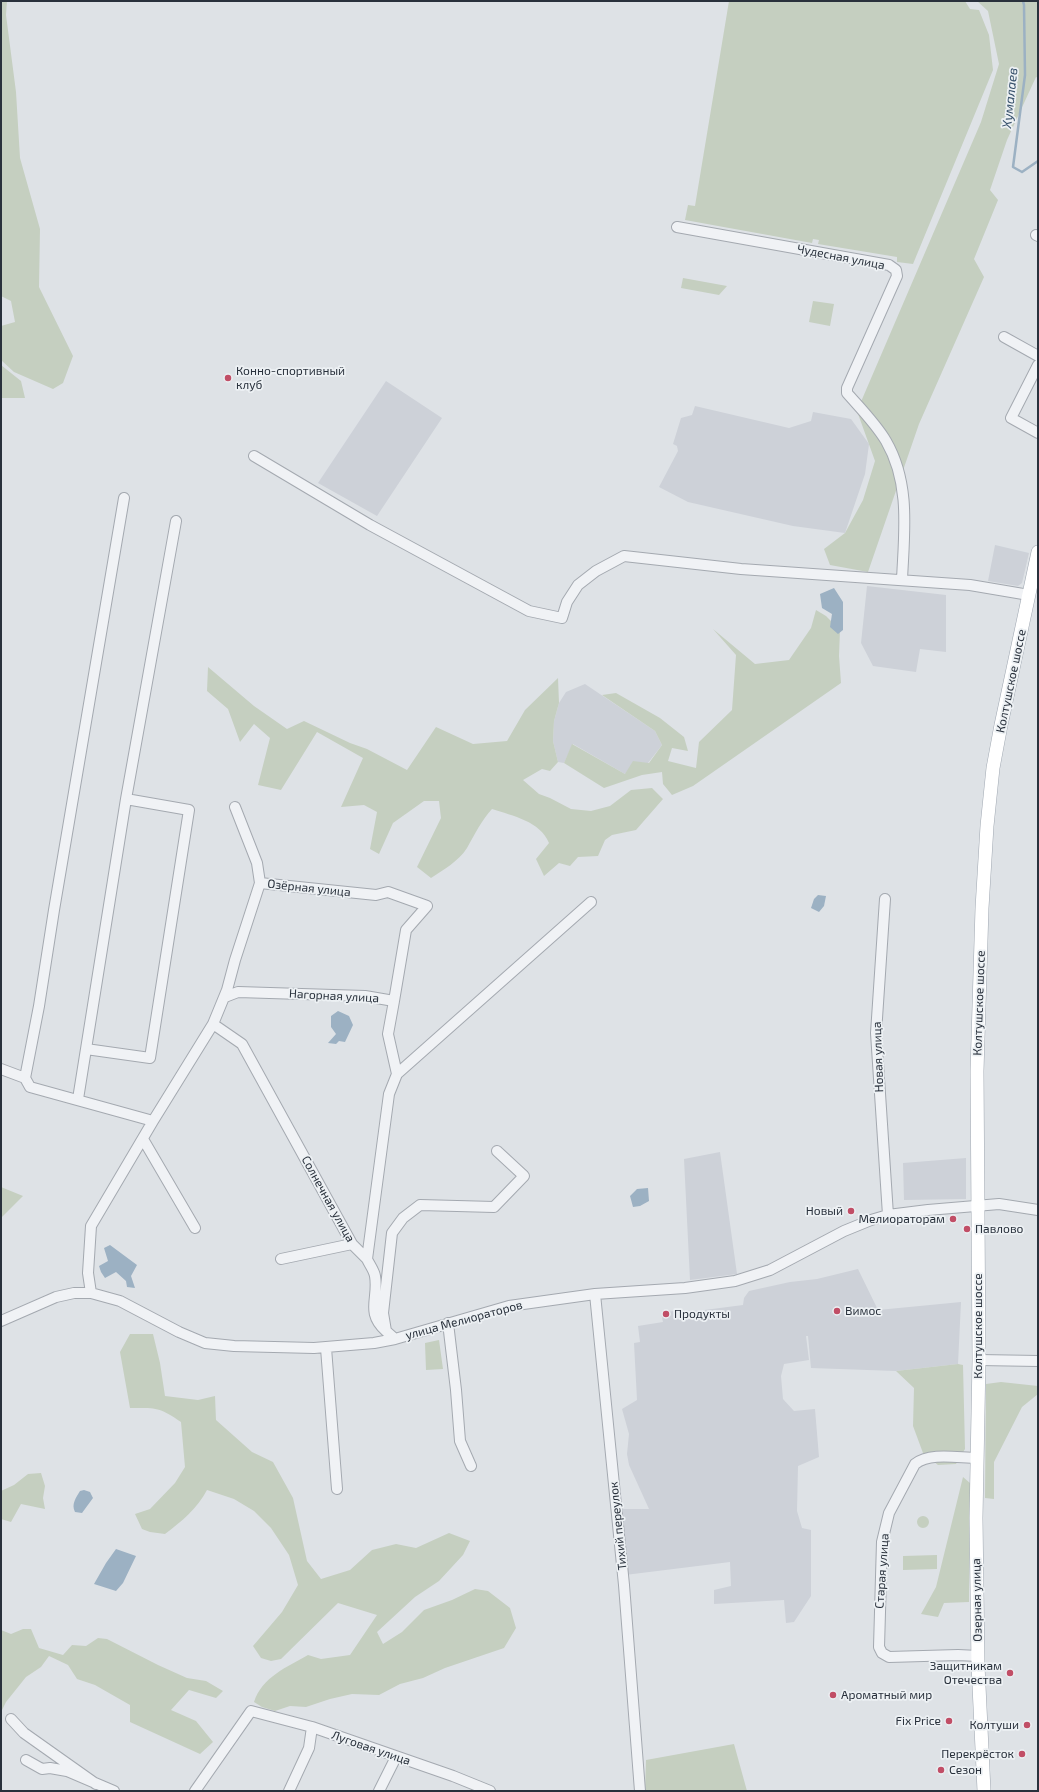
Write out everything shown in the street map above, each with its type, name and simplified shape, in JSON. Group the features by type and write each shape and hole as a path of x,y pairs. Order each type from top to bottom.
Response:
{"main road":[{"name":"Колтушское шоссе","path":"977,1458 979,1360 977,1071 979,993 988,806 1001,725 1038,552"},
{"name":"Озерная улица","path":"977,1458 976,1518 978,1656 984,1791"}],"street":[{"name":"Чудесная улица","path":"677,227 889,265 896,270 897,276 847,388 847,393 871,420 886,440 893,453 901,477 905,500 902,580"},
{"path":"1004,337 1038,356"},
{"path":"1038,365 1011,418 1038,433"},
{"path":"254,456 370,525 529,611 562,618 567,602 578,585 596,570 624,556 741,569 970,585 1029,595"},
{"path":"124,498 39,1006 25,1078 30,1087 78,1099 153,1121"},
{"path":"78,1099 126,799 176,521"},
{"path":"86,1049 150,1058 189,810 126,799"},
{"path":"235,808 257,863 260,883"},
{"name":"Озёрная улица","path":"91,1293 88,1274 91,1226 153,1121 213,1024 225,997 260,883 376,895 388,892 427,906 406,930 394,1001"},
{"name":"Новая улица","path":"885,899 876,1033 888,1215"},
{"path":"397,1074 591,902"},
{"name":"Нагорная улица","path":"225,997 238,992 365,996 394,1001 388,1034 397,1074"},
{"name":"Солнечная улица","path":"213,1024 242,1044 352,1244 367,1259"},
{"path":"1,1069 25,1078"},
{"name":"Солнечная улица","path":"367,1259 389,1094 397,1074"},
{"path":"143,1139 195,1228"},
{"path":"386,1331 383,1313 392,1233 403,1218 420,1205 494,1207 524,1176 497,1151"},
{"name":"улица Мелиораторов","path":"1,1321 56,1297 74,1293 91,1293 120,1301 179,1332 205,1342 234,1346 326,1348 374,1343 395,1339 509,1306 595,1294 685,1288 735,1282 770,1270 844,1231 888,1215 999,1204 1038,1210"},
{"path":"281,1259 352,1244"},
{"path":"367,1259 375,1275 374,1314 378,1324 395,1339"},
{"name":"Тихий переулок","path":"595,1294 624,1585 640,1791"},
{"path":"448,1323 456,1390 460,1442 470,1466"},
{"path":"326,1348 337,1489"},
{"path":"979,1360 1038,1361"},
{"name":"Старая улица","path":"977,1458 930,1457 921,1459 914,1464 889,1513 881,1549 879,1647 882,1653 889,1657 958,1655 978,1656"},
{"name":"Луговая улица","path":"195,1791 251,1711 312,1727 453,1776 490,1791"},
{"path":"11,1718 24,1733 96,1784"},
{"path":"290,1791 309,1748 312,1727"},
{"path":"379,1791 396,1757"},
{"path":"26,1760 42,1769 50,1768 67,1771 114,1791"}],"shaded area":[{"path":"386,381 442,418 377,516 318,483"},
{"path":"695,406 789,428 811,421 813,412 851,419 869,444 865,474 845,533 793,526 688,502 659,487 678,451 677,446 673,444 681,418 692,415"},
{"path":"995,545 1029,553 1022,583 1018,586 988,581"},
{"path":"867,586 946,595 946,652 920,649 916,672 873,666 861,643"},
{"path":"585,684 655,731 662,745 648,763 625,774 573,744 564,763 558,762 553,741 554,721 559,703 566,692"},
{"path":"720,1152 737,1274 690,1280 684,1159"},
{"path":"966,1158 966,1199 904,1200 903,1163"},
{"path":"858,1269 878,1310 961,1302 958,1364 896,1371 811,1368 808,1336 806,1336 809,1360 784,1364 781,1376 783,1399 794,1411 815,1409 819,1457 798,1466 797,1511 802,1528 811,1530 811,1596 794,1622 786,1623 784,1600 714,1604 714,1590 731,1586 730,1562 625,1575 616,1509 649,1509 629,1465 627,1454 629,1434 622,1409 637,1400 634,1343 640,1342 638,1326 663,1322 661,1313 674,1311 689,1312 743,1305 744,1298 749,1291 790,1282 817,1279"}],"green space":[{"path":"1,1 7,1 6,15 16,92 20,158 40,229 39,287 73,356 63,383 53,389 14,372 1,360 1,326 15,322 11,301 1,296"},
{"path":"729,1 965,1 970,9 979,10 989,35 993,70 913,264 897,262 897,257 818,244 819,240 813,239 812,243 685,220 688,205 695,206"},
{"path":"977,1 1038,1 1038,78 1036,77 1007,140 990,190 998,200 974,259 984,277 919,424 868,572 830,565 824,549 845,533 863,500 875,461 857,411 981,122 999,64 988,11"},
{"path":"683,278 727,286 719,295 681,288"},
{"path":"813,301 834,304 830,326 809,322"},
{"path":"1,365 21,381 25,398 1,398"},
{"path":"816,610 826,616 840,630 839,656 841,683 693,786 672,795 663,784 662,772 642,775 604,788 564,763 572,744 625,774 633,761 649,763 662,745 655,731 602,695 616,693 660,718 684,737 688,751 672,748 668,761 696,768 699,742 732,710 736,655 713,629 755,664 789,660 811,628"},
{"path":"208,667 254,706 287,729 304,721 350,743 367,749 407,770 436,727 473,744 507,741 525,710 558,678 559,703 554,721 553,741 558,762 550,771 542,769 523,780 539,794 571,809 591,811 610,806 631,790 652,788 663,799 636,830 612,835 605,840 598,856 578,857 570,866 559,863 544,876 536,859 549,843 545,836 533,824 492,809 481,823 464,853 431,878 417,867 441,818 439,801 424,801 393,823 379,854 370,849 377,812 364,805 341,807 363,758 317,732 281,790 258,785 270,738 254,724 240,742 228,709 207,691"},
{"path":"1,1187 23,1196 1,1218"},
{"path":"130,1334 153,1334 160,1363 165,1396 198,1400 215,1396 216,1420 252,1452 273,1462 293,1498 307,1561 321,1579 350,1570 372,1550 396,1544 416,1548 449,1533 470,1541 463,1555 439,1581 415,1597 377,1632 383,1644 402,1632 424,1610 452,1600 475,1589 488,1591 510,1608 516,1628 504,1648 445,1668 423,1678 400,1684 379,1695 352,1694 306,1707 290,1706 275,1711 262,1707 254,1702 258,1693 269,1679 308,1655 321,1659 350,1655 377,1615 338,1603 281,1659 271,1661 261,1658 253,1646 282,1612 298,1585 289,1555 271,1528 254,1511 234,1499 207,1490 194,1509 165,1534 150,1532 142,1529 135,1514 150,1509 175,1483 185,1467 181,1422 168,1413 157,1409 130,1408 120,1352"},
{"path":"439,1340 443,1369 426,1370 425,1343"},
{"path":"958,1364 963,1365 965,1449 956,1464 938,1465 923,1453 913,1426 914,1388 896,1371"},
{"path":"1001,1382 1038,1386 1038,1394 1022,1407 994,1462 994,1499 985,1498 986,1384"},
{"path":"41,1473 45,1486 43,1498 45,1509 21,1504 11,1522 1,1519 1,1491 14,1485 28,1474"},
{"path":"963,1477 970,1483 969,1602 944,1603 938,1617 921,1614 936,1587"},
{"path":"921,1516 925,1516 929,1522 925,1528 921,1528 917,1524 917,1520"},
{"path":"937,1555 937,1569 903,1570 903,1556"},
{"path":"23,1629 31,1629 39,1648 63,1655 72,1645 86,1646 98,1638 107,1639 187,1678 206,1681 223,1691 216,1698 189,1690 171,1710 196,1721 213,1742 200,1754 130,1722 130,1705 95,1685 77,1679 68,1665 49,1656 41,1667 26,1677 6,1702 1,1712 1,1630 11,1634"},
{"path":"734,1744 747,1791 645,1791 646,1760"}],"water":[{"path":"834,588 843,602 843,630 838,634 830,627 832,614 822,608 820,594"},
{"path":"818,895 826,896 824,906 819,912 811,908 814,899"},
{"path":"338,1011 349,1016 353,1025 345,1042 339,1041 336,1044 328,1043 336,1034 331,1027 331,1016"},
{"path":"648,1188 649,1201 640,1206 633,1207 630,1196 637,1189"},
{"path":"110,1245 137,1265 131,1276 135,1288 127,1287 126,1281 116,1272 105,1278 101,1272 99,1266 108,1261 104,1248"},
{"path":"84,1490 90,1492 93,1498 82,1513 75,1512 74,1501 80,1491"},
{"path":"116,1549 136,1556 123,1583 116,1591 94,1584"}],"waterway":[{"name":"Хумалаев","path":"1023,1 1025,75 1013,167 1022,172 1038,161"}],"place":[{"name":"Конно-спортивный клуб","path":"228,378"},
{"name":"Новый","path":"851,1211"},
{"name":"Мелиораторам","path":"953,1219"},
{"name":"Павлово","path":"967,1229"},
{"name":"Вимос","path":"837,1311"},
{"name":"Продукты","path":"666,1314"},
{"name":"Защитникам Отечества","path":"1010,1673"},
{"name":"Ароматный мир","path":"833,1695"},
{"name":"Fix Price","path":"949,1721"},
{"name":"Колтуши","path":"1027,1725"},
{"name":"Перекрёсток","path":"1022,1754"},
{"name":"Сезон","path":"941,1770"}]}
